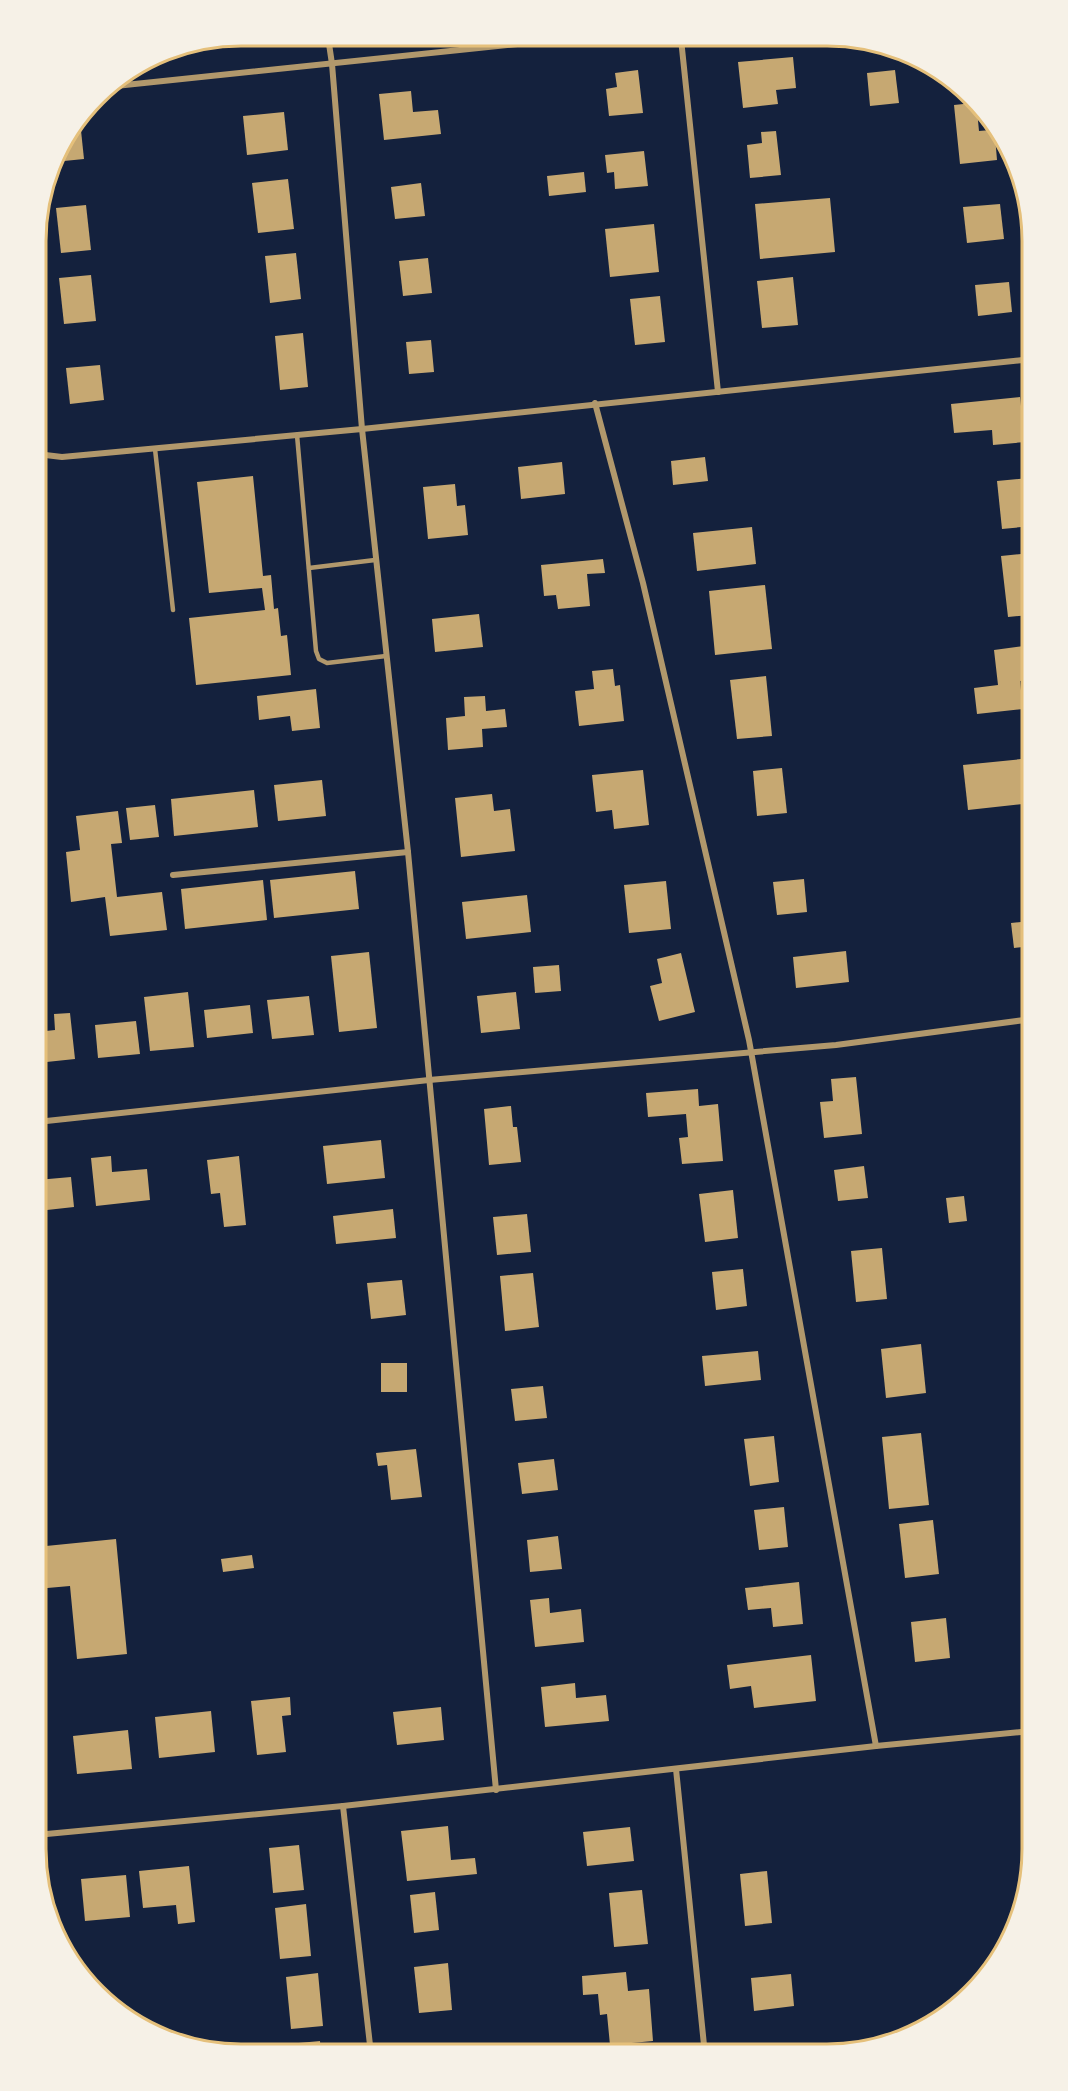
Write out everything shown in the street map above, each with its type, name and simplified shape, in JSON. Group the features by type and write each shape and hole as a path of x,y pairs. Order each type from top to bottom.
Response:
{"street":[{"path":"329,46 362,429 408,852 496,1790"},
{"path":"125,85 500,46"},
{"path":"682,46 718,392"},
{"path":"46,455 62,457 362,429 1022,360"},
{"path":"595,403 643,582 751,1051 876,1746"},
{"path":"172,875 408,852"},
{"path":"46,1121 429,1080 836,1045 1022,1020"},
{"path":"46,1834 496,1790 876,1746 1021,1732"},
{"path":"676,1769 704,2044"},
{"path":"343,1806 370,2044"}],"lane":[{"path":"297,435 316,651 319,659 327,663 386,656"},
{"path":"154,449 173,609"},
{"path":"309,568 375,560"}],"building":[{"path":"793,57 796,88 776,90 778,104 743,108 738,62"},
{"path":"638,70 643,113 609,116 606,89 617,87 615,73"},
{"path":"895,70 899,103 870,106 867,73"},
{"path":"411,91 413,112 438,110 441,134 384,140 379,94"},
{"path":"964,104 978,119 979,131 987,130 989,133 996,145 997,160 960,164 954,105"},
{"path":"284,112 288,150 247,155 243,116"},
{"path":"81,130 84,159 64,161"},
{"path":"776,131 781,175 750,178 747,145 762,143 761,132"},
{"path":"644,151 648,186 615,189 614,172 607,173 605,155"},
{"path":"584,172 586,192 549,196 547,176"},
{"path":"288,179 294,229 258,233 252,183"},
{"path":"421,183 425,216 395,219 391,187"},
{"path":"830,198 835,252 760,259 755,204"},
{"path":"1000,204 1004,239 967,243 963,207"},
{"path":"86,205 91,250 61,253 56,208"},
{"path":"654,224 659,272 610,277 605,229"},
{"path":"296,253 301,299 270,303 265,256"},
{"path":"428,258 432,293 403,296 399,261"},
{"path":"91,275 96,321 64,324 59,278"},
{"path":"793,277 798,325 762,328 757,281"},
{"path":"1009,282 1012,312 978,316 975,285"},
{"path":"660,296 665,342 635,345 630,299"},
{"path":"303,333 308,387 280,390 275,336"},
{"path":"431,340 434,372 409,374 406,342"},
{"path":"100,365 104,400 70,404 66,368"},
{"path":"1020,397 1022,442 993,445 992,430 954,433 951,404"},
{"path":"705,457 708,481 673,485 671,461"},
{"path":"562,462 565,494 521,499 518,467"},
{"path":"253,476 263,576 271,575 274,609 278,608 281,636 287,635 291,675 196,685 189,618 265,610 262,588 209,593 197,482"},
{"path":"1022,479 1022,527 1002,529 997,481"},
{"path":"455,484 457,506 465,505 468,535 428,539 423,487"},
{"path":"752,527 756,564 697,571 693,533"},
{"path":"1022,554 1022,616 1008,617 1001,556"},
{"path":"603,559 605,573 587,574 590,606 558,609 556,595 544,596 541,565"},
{"path":"765,585 772,649 715,655 709,591"},
{"path":"479,614 483,647 435,652 432,619"},
{"path":"1022,646 1022,709 977,714 974,688 998,685 994,650"},
{"path":"613,669 615,686 620,685 624,721 579,726 575,691 594,689 592,671"},
{"path":"766,676 772,736 737,739 730,680"},
{"path":"316,689 320,728 292,731 290,716 259,720 257,696"},
{"path":"485,696 486,711 505,709 507,727 482,729 483,747 448,750 446,718 465,716 464,697"},
{"path":"1022,759 1022,804 968,810 963,765"},
{"path":"782,768 787,813 757,816 753,771"},
{"path":"643,770 649,825 614,829 612,810 596,812 592,775"},
{"path":"322,780 326,816 278,821 274,785"},
{"path":"254,790 258,827 174,836 171,799"},
{"path":"492,794 494,811 510,809 515,851 461,857 455,798"},
{"path":"155,805 159,837 130,840 126,808"},
{"path":"118,811 122,843 111,844 117,897 162,892 167,930 110,936 105,897 71,902 66,852 80,850 76,816"},
{"path":"355,871 359,909 274,918 270,880"},
{"path":"804,879 807,912 777,915 773,882"},
{"path":"263,880 267,920 185,929 181,889"},
{"path":"666,881 671,929 629,933 624,885"},
{"path":"527,895 531,932 466,939 462,902"},
{"path":"1022,922 1022,947 1014,948 1011,923"},
{"path":"846,951 849,982 796,988 793,957"},
{"path":"369,952 377,1028 339,1032 331,956"},
{"path":"681,953 695,1012 659,1021 650,986 662,983 657,959"},
{"path":"559,965 561,991 535,993 533,967"},
{"path":"188,992 194,1047 150,1051 144,997"},
{"path":"516,992 520,1029 481,1033 477,996"},
{"path":"309,996 314,1035 272,1039 267,1000"},
{"path":"250,1005 253,1033 207,1038 204,1010"},
{"path":"70,1013 75,1059 46,1062 46,1031 55,1030 54,1014"},
{"path":"136,1021 140,1054 98,1058 95,1025"},
{"path":"856,1077 862,1134 824,1138 820,1102 833,1101 831,1079"},
{"path":"698,1089 699,1106 718,1104 723,1161 682,1164 679,1138 688,1137 686,1114 648,1117 646,1093"},
{"path":"511,1106 513,1127 517,1127 521,1162 489,1165 484,1109"},
{"path":"381,1140 385,1178 327,1184 323,1146"},
{"path":"111,1156 112,1172 147,1169 150,1200 96,1206 91,1158"},
{"path":"239,1156 246,1225 224,1227 220,1193 211,1194 207,1160"},
{"path":"864,1166 868,1198 838,1201 834,1170"},
{"path":"71,1177 74,1207 46,1210 46,1179"},
{"path":"733,1190 738,1238 705,1242 699,1194"},
{"path":"964,1196 967,1221 949,1223 946,1198"},
{"path":"393,1209 396,1238 336,1244 333,1216"},
{"path":"527,1214 531,1252 497,1255 493,1217"},
{"path":"882,1248 887,1299 856,1302 851,1251"},
{"path":"743,1269 747,1306 716,1310 712,1272"},
{"path":"533,1273 539,1327 505,1331 500,1276"},
{"path":"402,1280 406,1315 371,1319 367,1283"},
{"path":"921,1344 926,1393 886,1398 881,1349"},
{"path":"758,1351 761,1380 705,1386 702,1356"},
{"path":"381,1363 407,1363 407,1392 381,1392"},
{"path":"543,1386 547,1418 515,1421 511,1389"},
{"path":"921,1433 929,1505 889,1509 882,1437"},
{"path":"774,1436 779,1482 750,1486 744,1439"},
{"path":"416,1449 422,1497 391,1500 387,1465 378,1466 376,1453"},
{"path":"554,1459 558,1490 522,1494 518,1463"},
{"path":"784,1507 788,1547 759,1550 754,1510"},
{"path":"933,1520 939,1574 905,1578 899,1524"},
{"path":"558,1536 562,1569 530,1572 527,1540"},
{"path":"116,1539 127,1654 77,1659 70,1586 46,1588 46,1546"},
{"path":"252,1555 254,1568 223,1572 221,1559"},
{"path":"799,1582 803,1624 773,1627 771,1608 748,1610 745,1588"},
{"path":"549,1598 550,1613 581,1609 584,1642 535,1647 530,1600"},
{"path":"946,1618 950,1658 915,1662 911,1622"},
{"path":"811,1655 816,1701 754,1708 751,1686 730,1689 727,1665"},
{"path":"575,1683 576,1698 606,1695 609,1721 545,1727 541,1687"},
{"path":"290,1697 291,1715 282,1716 286,1752 257,1755 251,1701"},
{"path":"441,1707 444,1740 397,1745 393,1712"},
{"path":"211,1711 215,1752 159,1758 155,1717"},
{"path":"128,1730 132,1769 77,1774 73,1736"},
{"path":"448,1826 451,1860 475,1858 477,1874 407,1881 401,1831"},
{"path":"630,1827 634,1861 587,1866 583,1832"},
{"path":"299,1845 304,1890 273,1893 269,1848"},
{"path":"189,1866 195,1922 178,1924 176,1905 143,1908 139,1871"},
{"path":"767,1871 772,1923 745,1926 740,1874"},
{"path":"126,1875 130,1917 85,1921 81,1879"},
{"path":"642,1890 648,1944 614,1947 609,1893"},
{"path":"435,1892 439,1930 414,1933 410,1895"},
{"path":"306,1904 311,1956 280,1959 275,1908"},
{"path":"448,1963 452,2010 419,2013 414,1967"},
{"path":"626,1972 628,1991 649,1989 653,2041 610,2044 607,2014 600,2015 598,1994 583,1995 582,1976"},
{"path":"318,1973 323,2026 291,2029 286,1977"},
{"path":"791,1974 794,2006 754,2011 751,1978"},
{"path":"320,2041 320,2044 288,2044"}]}
